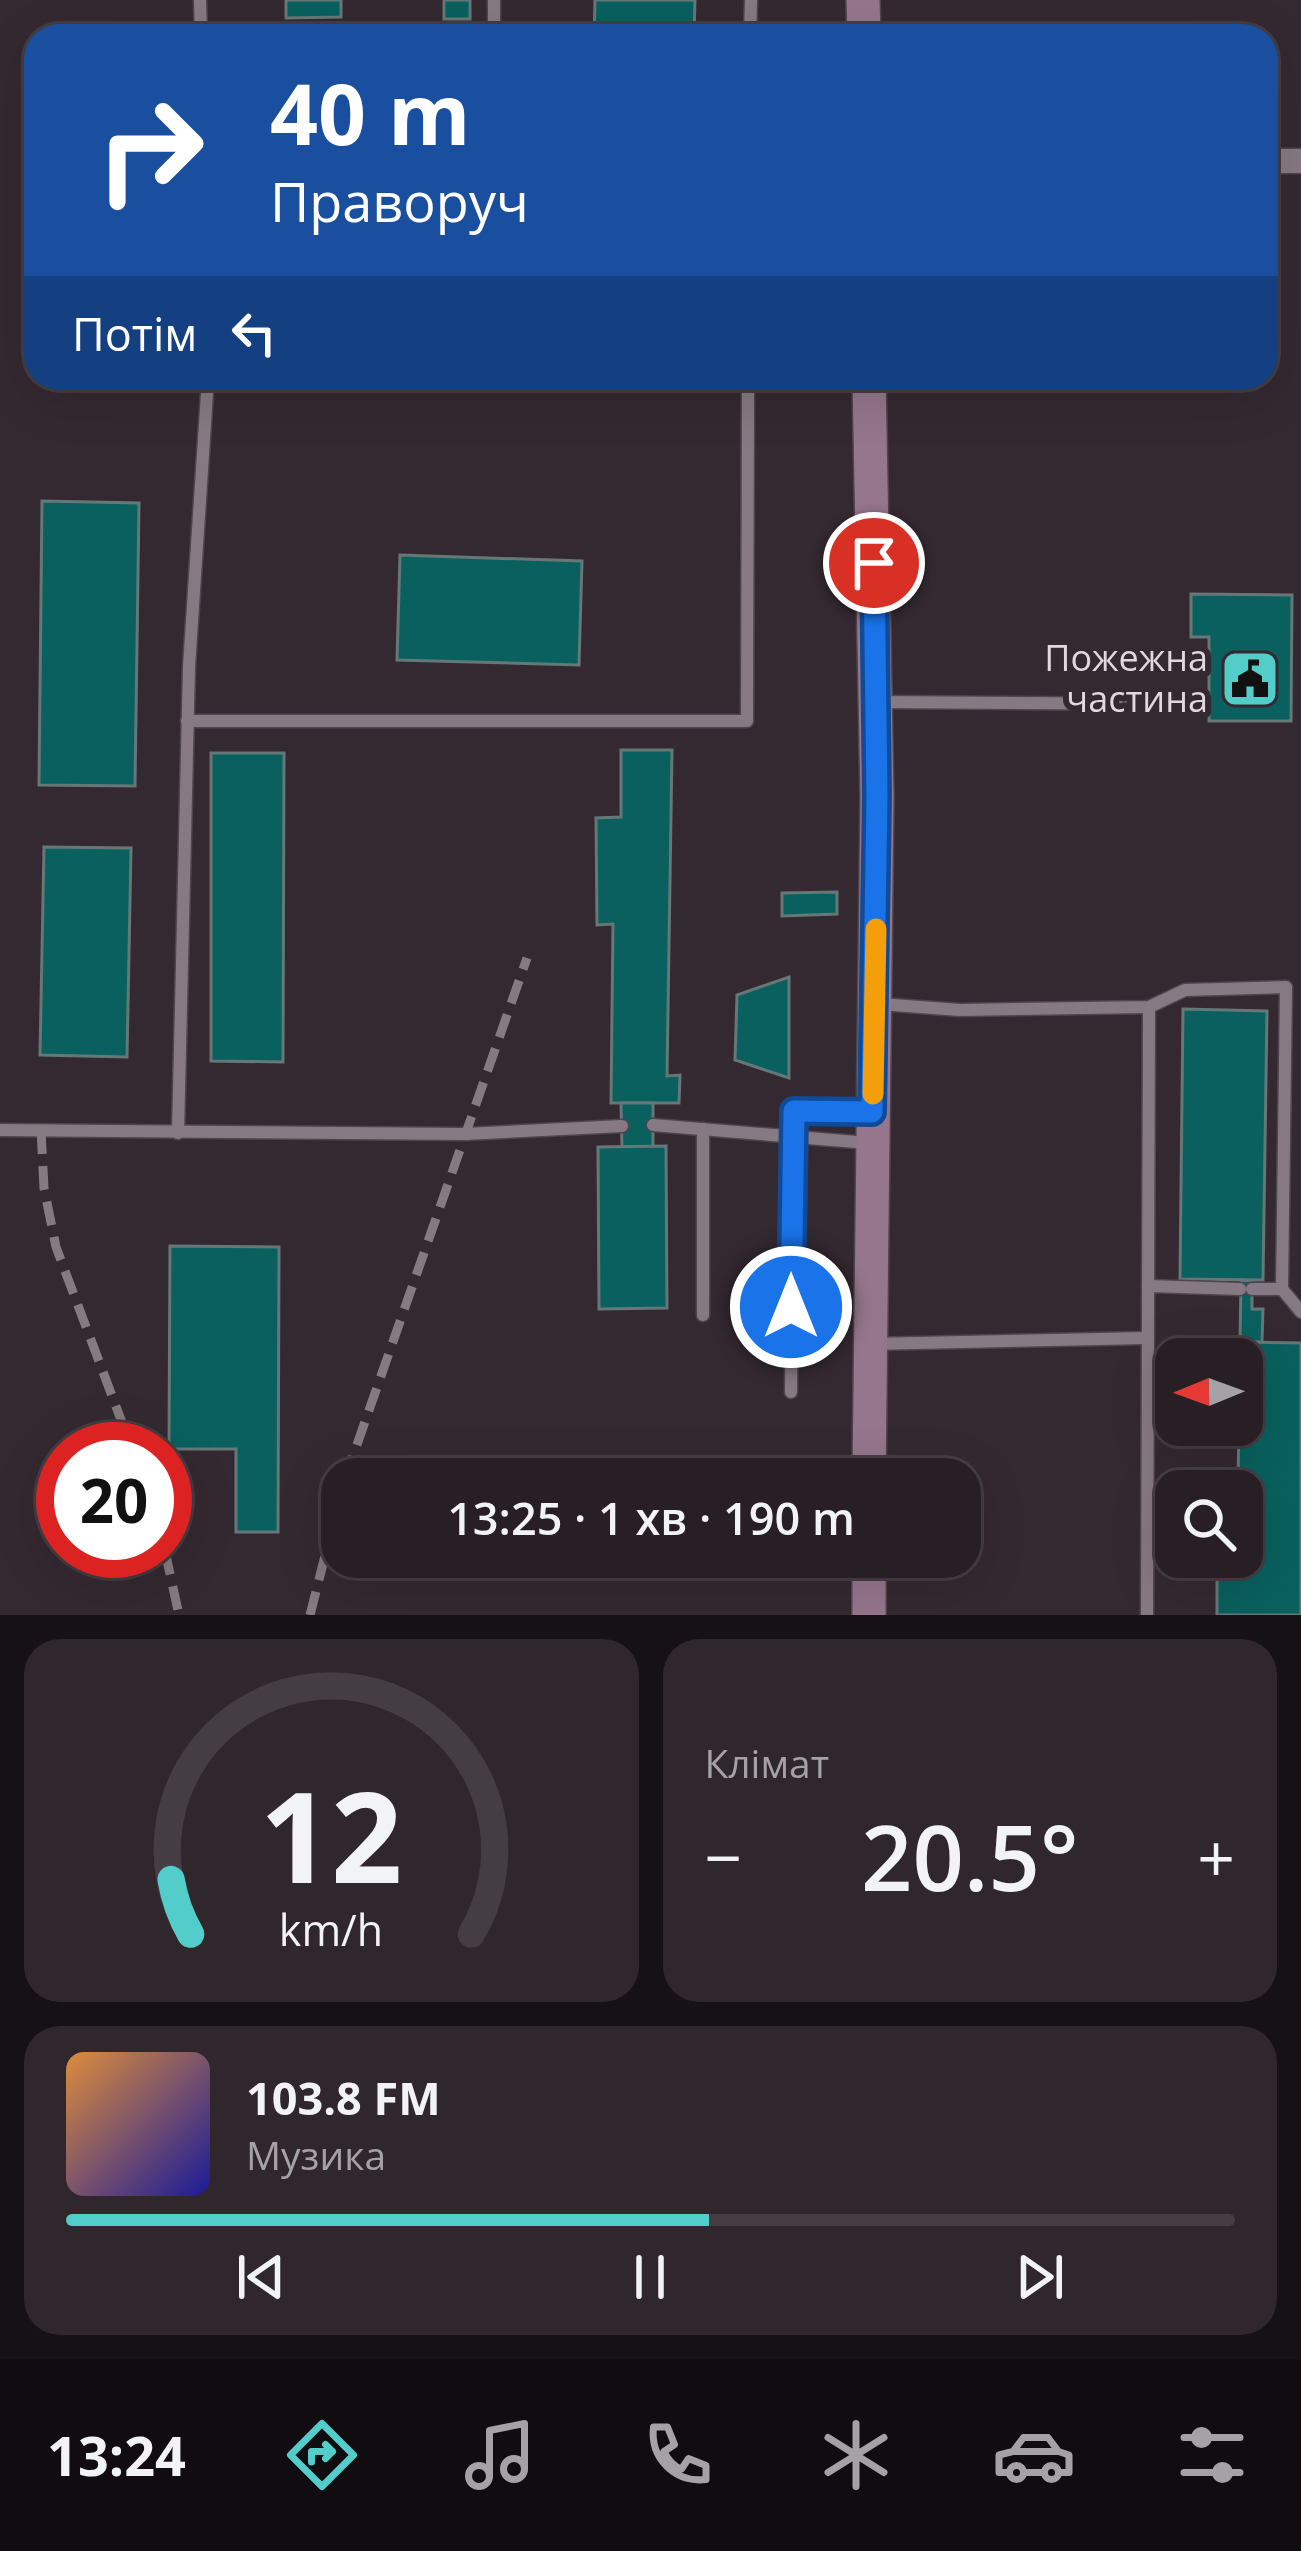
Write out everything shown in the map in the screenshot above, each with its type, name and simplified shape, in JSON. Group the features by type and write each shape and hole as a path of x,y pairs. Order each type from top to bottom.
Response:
{"main road":[{"path":"869,390 877,702 869,1458"},
{"path":"869,1578 869,1615"}],"lane":[{"path":"178,1133 187,721 207,390"},
{"path":"187,721 748,721 748,390"},
{"path":"877,702 1169,704"},
{"path":"874,1004 960,1010 1149,1007 1185,990 1286,987 1282,1289 1301,1312"},
{"path":"1147,1615 1149,1007"},
{"path":"791,1392 794,1111 872,1127"},
{"path":"653,1125 792,1138 872,1127"},
{"path":"0,1130 465,1134 622,1126"},
{"path":"703,1130 703,1315"},
{"path":"1148,1286 1282,1289"},
{"path":"868,1344 1146,1338"}],"building":[{"path":"286,0 341,0 341,17 286,18"},
{"path":"444,0 470,0 470,19 444,19"},
{"path":"595,0 695,0 694,24 594,24"},
{"path":"42,501 139,503 135,786 39,785"},
{"path":"400,555 582,561 579,665 397,660"},
{"name":"Пожежна частина","path":"1191,594 1292,595 1291,721 1209,721 1209,637 1191,637"},
{"path":"621,750 672,750 667,1076 680,1075 679,1103 611,1103 613,924 597,925 596,818 621,817"},
{"path":"211,753 284,753 283,1062 211,1061"},
{"path":"44,847 131,848 127,1057 40,1055"},
{"path":"837,892 837,914 782,916 782,893"},
{"path":"789,977 789,1078 735,1060 737,995"},
{"path":"1183,1009 1267,1011 1263,1280 1180,1279"},
{"path":"621,1103 653,1103 653,1147 622,1147"},
{"path":"666,1146 667,1308 599,1309 598,1147"},
{"path":"170,1246 279,1247 278,1532 236,1532 236,1449 192,1449 192,1422 169,1422"},
{"path":"1241,1280 1252,1281 1252,1309 1263,1309 1262,1338 1240,1338"},
{"path":"1263,1342 1301,1343 1301,1615 1217,1615 1217,1578 1263,1578 1263,1470 1238,1470 1239,1446 1263,1446"}],"railway":[{"path":"352,1458 527,958"},
{"path":"41,1130 44,1188 56,1247 122,1422"},
{"path":"310,1615 321,1572"},
{"path":"171,1578 179,1615"}],"slow traffic":[{"path":"873,1094 876,929"}],"place":[{"name":"Пожежна частина","path":"1250,679"}],"route":[{"path":"791,1307 794,1111 872,1112 877,797 874,563"}]}
